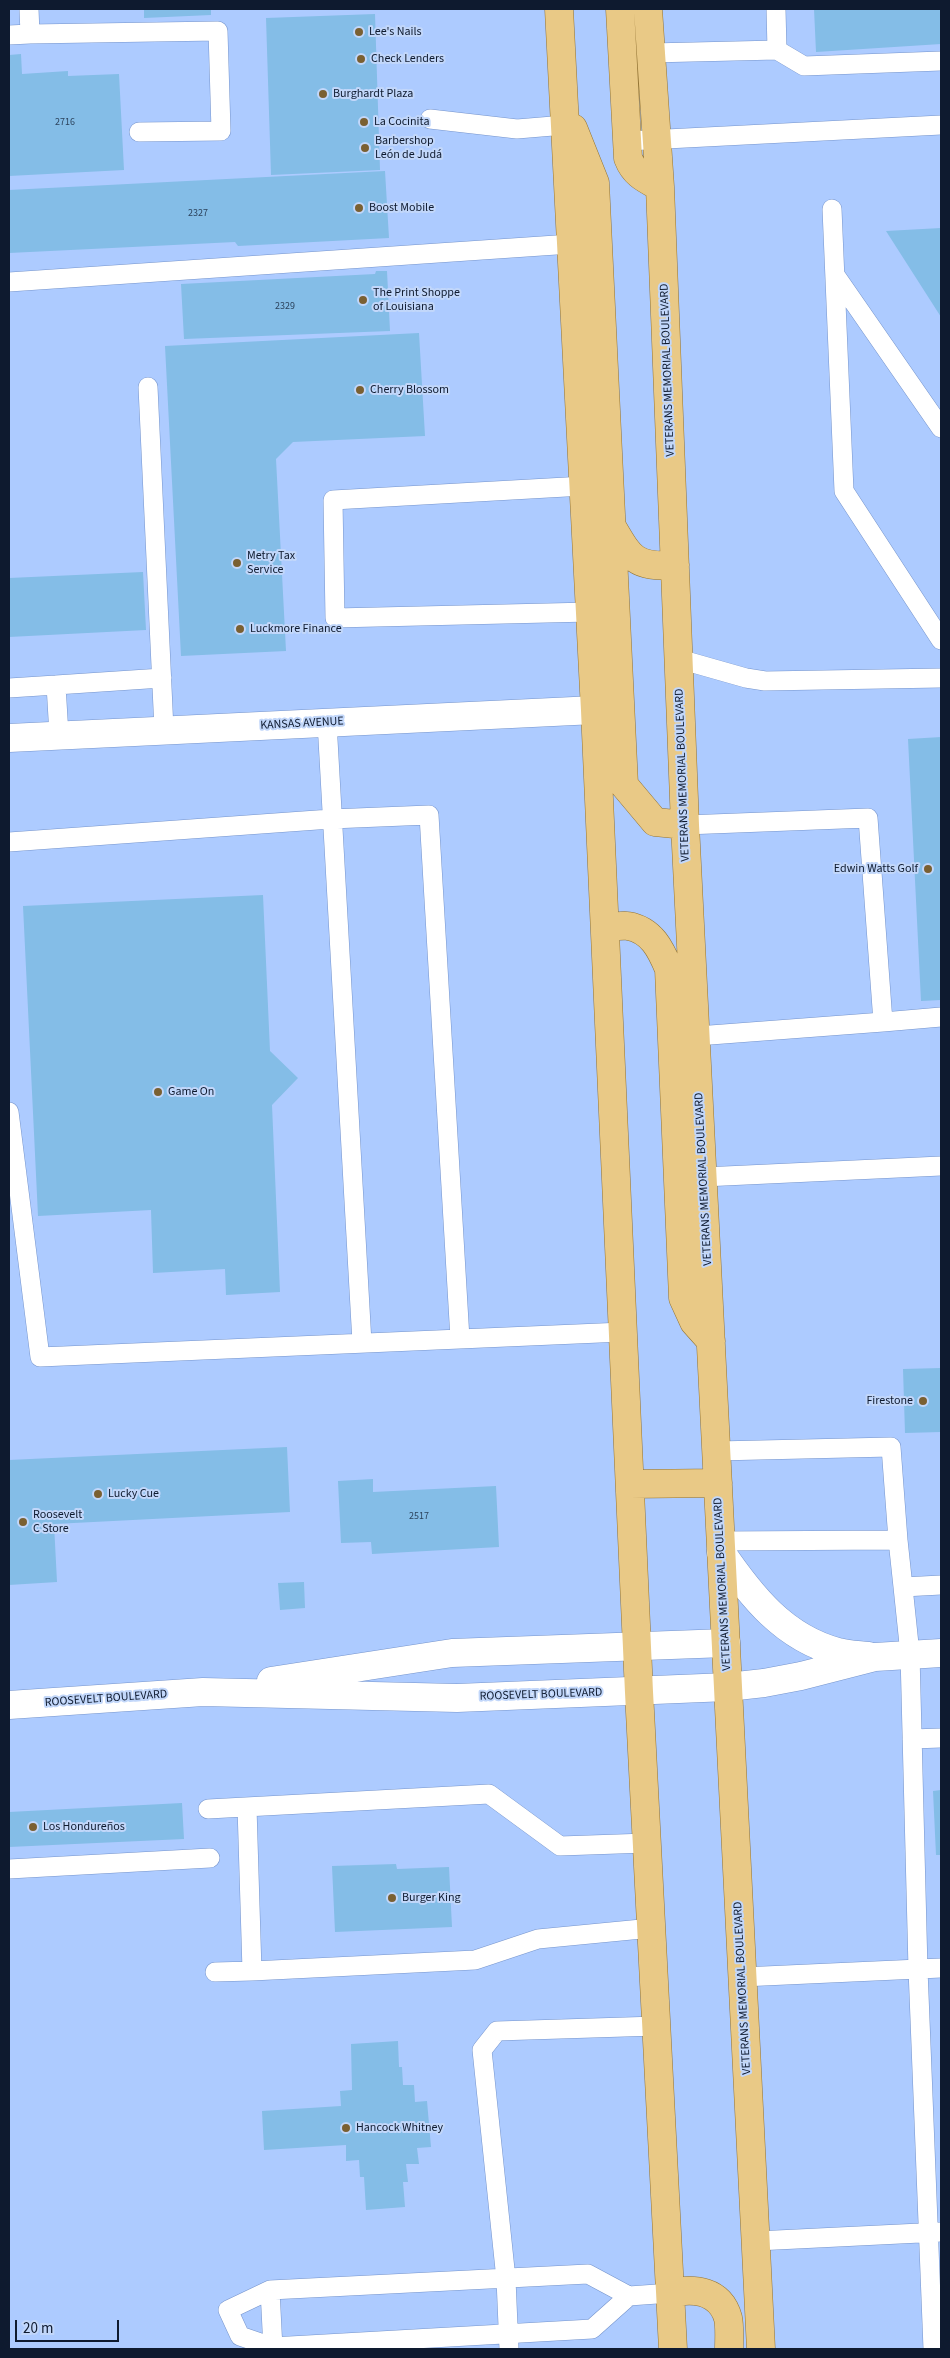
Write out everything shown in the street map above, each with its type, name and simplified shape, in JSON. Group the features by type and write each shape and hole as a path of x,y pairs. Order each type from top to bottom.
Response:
{"main road":[{"path":"559,9 595,710 639,1692 674,2349"},
{"path":"620,9 628,158 632,168 640,176 660,188"},
{"name":"VETERANS MEMORIAL BOULEVARD","path":"648,9 660,188 685,825 761,2349"},
{"path":"565,117 595,183 624,785 655,822 685,825"},
{"path":"611,525 626,550 640,563 655,566 675,565"},
{"path":"605,928 628,926 644,932 659,946 669,969 683,1298 694,1322 711,1341"},
{"path":"630,1484 718,1483"},
{"path":"671,2292 690,2289 704,2292 719,2301 728,2318 729,2349"}],"street":[{"name":"KANSAS AVENUE","path":"9,738 595,710"},
{"name":"ROOSEVELT BOULEVARD","path":"721,1547 745,1586 774,1618 801,1636 838,1652 875,1657"},
{"name":"ROOSEVELT BOULEVARD","path":"9,1705 203,1692 452,1653 726,1643"},
{"name":"ROOSEVELT BOULEVARD","path":"203,1692 457,1698 639,1692 764,1684 875,1657 941,1653"}],"lane":[{"path":"29,9 30,34"},
{"path":"776,9 777,50"},
{"path":"9,35 218,31 221,131 139,132"},
{"path":"651,53 777,50 804,66 941,61"},
{"path":"430,119 517,129 565,117"},
{"path":"627,141 941,125"},
{"path":"832,209 844,491 941,640"},
{"path":"9,282 571,244"},
{"path":"835,275 941,428"},
{"path":"148,387 164,730"},
{"path":"584,486 333,500 335,618 590,612"},
{"path":"679,660 746,678 765,681 941,678"},
{"path":"9,688 162,678"},
{"path":"56,686 59,735"},
{"path":"327,722 362,1343"},
{"path":"9,842 331,819 429,815 460,1339"},
{"path":"685,825 868,818 883,1022"},
{"path":"697,1036 941,1017"},
{"path":"9,1112 40,1357 623,1332"},
{"path":"703,1177 941,1166"},
{"path":"717,1451 891,1447 898,1540 910,1654 918,1969 935,2232 933,2349"},
{"path":"721,1547 898,1540"},
{"path":"903,1587 941,1585"},
{"path":"912,1739 941,1738"},
{"path":"208,1809 489,1794 560,1846 647,1843"},
{"path":"247,1807 252,1971"},
{"path":"9,1869 210,1858"},
{"path":"215,1972 475,1960 538,1939 652,1928"},
{"path":"742,1977 941,1968"},
{"path":"509,2342 506,2279 482,2050 497,2031 657,2026"},
{"path":"756,2241 935,2232"},
{"path":"629,2296 592,2329 509,2342 272,2348 240,2336 228,2310 270,2290 588,2274 629,2296 671,2292"},
{"path":"270,2290 272,2348"}],"shaded area":[{"path":"9,9 941,9 941,2349 9,2349"}],"building":[{"path":"144,9 211,9 211,15 144,18"},
{"path":"814,9 941,9 941,44 816,52"},
{"name":"Burghardt Plaza","path":"375,14 380,170 271,175 266,18"},
{"path":"21,54 22,74 68,71 68,76 119,74 124,170 9,176 9,55"},
{"path":"385,171 389,238 238,246 235,242 9,253 9,190"},
{"path":"941,228 941,317 886,231"},
{"path":"376,271 387,271 390,331 184,339 181,284 375,274"},
{"path":"419,333 425,436 293,442 276,459 286,651 181,656 165,346"},
{"path":"143,572 146,630 9,637 9,578"},
{"name":"Edwin Watts Golf","path":"941,737 941,1000 921,1001 908,739"},
{"name":"Game On","path":"263,895 270,1051 298,1078 272,1105 280,1292 226,1295 225,1269 153,1273 151,1210 38,1216 23,906"},
{"name":"Firestone","path":"941,1368 941,1432 905,1433 903,1369"},
{"path":"287,1447 290,1512 54,1524 57,1582 9,1585 9,1460"},
{"path":"373,1479 373,1492 496,1486 499,1547 372,1554 371,1542 341,1543 338,1481"},
{"path":"304,1582 305,1608 280,1610 278,1583"},
{"path":"941,1790 941,1855 936,1855 933,1791"},
{"path":"182,1803 184,1839 9,1847 9,1812"},
{"name":"Burger King","path":"396,1864 397,1869 449,1867 452,1927 335,1932 332,1866"},
{"name":"Hancock Whitney","path":"398,2041 399,2067 402,2067 403,2085 414,2085 415,2102 427,2101 431,2147 417,2148 419,2164 406,2164 408,2182 403,2182 405,2207 366,2210 364,2177 360,2177 359,2160 346,2161 346,2145 264,2150 262,2111 341,2106 340,2091 352,2090 351,2044"}],"place":[{"name":"Lee's Nails","path":"359,32"},
{"name":"Check Lenders","path":"361,59"},
{"name":"Burghardt Plaza","path":"323,94"},
{"name":"La Cocinita","path":"364,122"},
{"name":"Barbershop León de Judá","path":"365,148"},
{"name":"Boost Mobile","path":"359,208"},
{"name":"The Print Shoppe of Louisiana","path":"363,300"},
{"name":"Cherry Blossom","path":"360,390"},
{"name":"Metry Tax Service","path":"237,563"},
{"name":"Luckmore Finance","path":"240,629"},
{"name":"Edwin Watts Golf","path":"928,869"},
{"name":"Game On","path":"158,1092"},
{"name":"Firestone","path":"923,1401"},
{"name":"Lucky Cue","path":"98,1494"},
{"name":"Roosevelt C Store","path":"23,1522"},
{"name":"Los Hondureños","path":"33,1827"},
{"name":"Burger King","path":"392,1898"},
{"name":"Hancock Whitney","path":"346,2128"}]}
